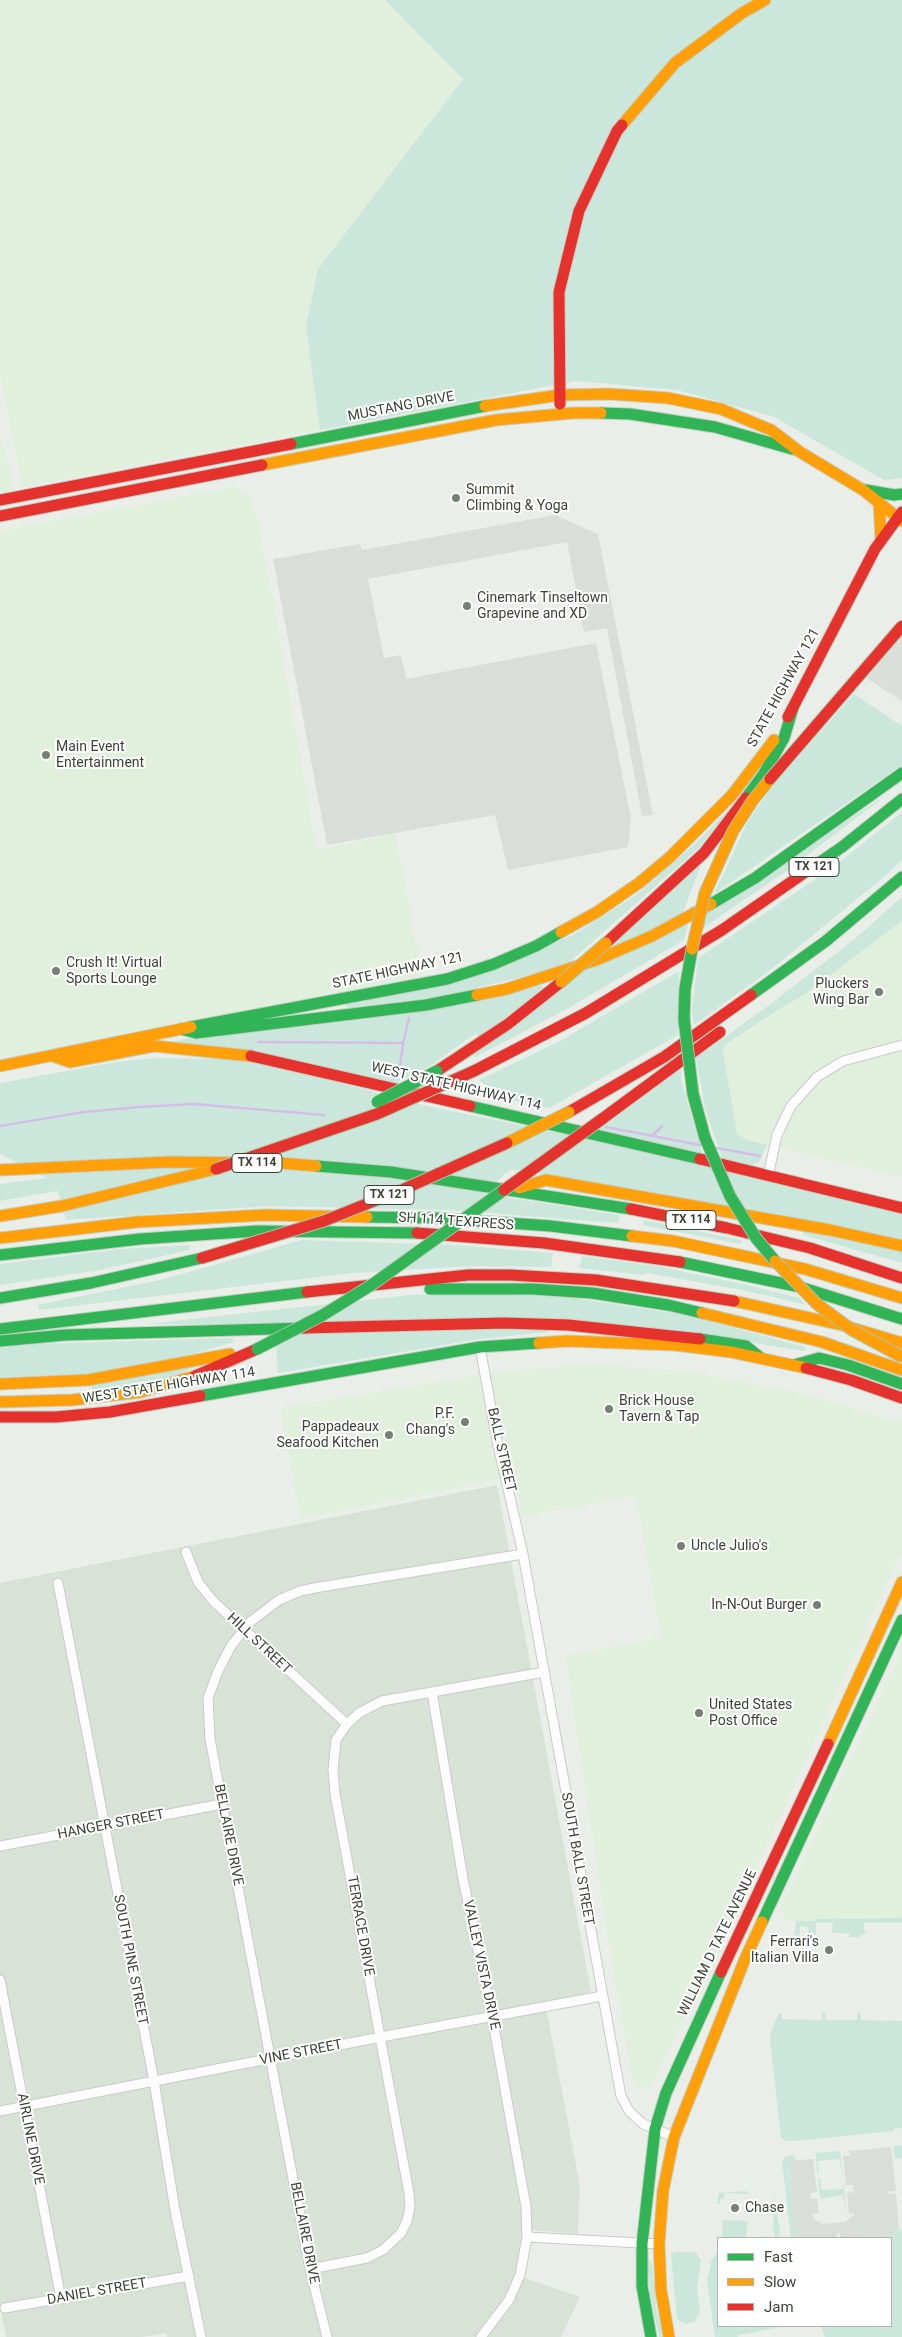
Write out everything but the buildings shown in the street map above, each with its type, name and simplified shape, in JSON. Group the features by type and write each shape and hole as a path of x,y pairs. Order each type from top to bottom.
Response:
{"main road":[{"path":"560,414 559,292 579,210 618,131 675,63 742,13 765,0"},
{"name":"MUSTANG DRIVE","path":"0,500 495,404 560,395 609,394 668,398 721,409 771,430 800,452 864,490 901,517"},
{"name":"MUSTANG DRIVE","path":"0,516 496,420 560,414 599,412 675,420 715,427 800,452"},
{"path":"323,437 325,453"},
{"path":"864,490 894,495 902,494"},
{"path":"878,502 881,539"},
{"name":"STATE HIGHWAY 121","path":"52,1056 181,1029 447,979 494,964 536,946 597,912 639,883 696,833 753,770 793,708 881,539 901,517"},
{"path":"902,626 768,782 733,831 705,893 697,920 687,969 684,1020 691,1086 705,1138 730,1196 756,1238 782,1269 817,1304 852,1330 902,1357"},
{"path":"216,1169 234,1153 376,1103 438,1071 508,1024 561,982 704,852 734,816 763,775 784,738 793,708"},
{"path":"181,1029 196,1033 426,1005 507,989 599,959 652,936 718,901 754,878 902,773"},
{"name":"TX 121","path":"0,1216 62,1206 216,1169 340,1128 474,1071 594,1008 722,930 842,847 902,799"},
{"name":"TX 121","path":"0,1298 91,1284 202,1258 324,1220 404,1189 489,1152 569,1112 664,1057 826,941 902,877"},
{"path":"0,1402 72,1400 141,1392 200,1374 257,1349 323,1315 373,1284 813,963 826,941"},
{"name":"WEST STATE HIGHWAY 114","path":"0,1066 52,1056 70,1062 154,1046 251,1056 902,1208"},
{"name":"TX 114","path":"0,1170 169,1162 280,1163 391,1172 514,1190 727,1228 810,1248 899,1275"},
{"path":"514,1190 546,1180 830,1230 902,1246"},
{"name":"SH 114 TEXPRESS","path":"0,1238 137,1222 256,1215 378,1215 465,1220 606,1232 682,1243 805,1270 902,1298"},
{"name":"SH 114 TEXPRESS","path":"0,1255 140,1239 257,1231 412,1233 544,1244 669,1260 800,1287 902,1319"},
{"path":"0,1329 468,1275 510,1275 596,1280 701,1295 782,1310 842,1324 902,1343"},
{"path":"397,1283 415,1289 533,1289 592,1293 668,1305 822,1342 902,1370"},
{"path":"0,1342 65,1335 522,1324 568,1325 681,1336 746,1346 761,1358"},
{"name":"WEST STATE HIGHWAY 114","path":"0,1416 56,1417 110,1412 480,1347 567,1341 675,1345 761,1358 851,1380 902,1398"},
{"path":"0,1384 88,1380 257,1349"},
{"path":"794,1365 819,1358 848,1365 902,1384"},
{"name":"WILLIAM D TATE AVENUE","path":"651,2337 642,2286 642,2244 655,2129 678,2062 899,1597 902,1582"},
{"path":"669,2337 661,2290 659,2244 664,2185 674,2137 745,1958 902,1620"},
{"path":"801,1801 815,1808"},
{"path":"757,1896 772,1903"}],"street":[{"path":"768,1176 777,1135 791,1106 817,1077 843,1061 902,1045"},
{"name":"BALL STREET","path":"480,1347 497,1441 523,1554"},
{"name":"HILL STREET","path":"186,1552 194,1574 204,1590 243,1630 347,1724"},
{"name":"BELLAIRE DRIVE","path":"327,2337 310,2269 272,2058 222,1804 210,1739 208,1698 218,1671 231,1646 243,1630 272,1603 300,1591 523,1554"},
{"name":"SOUTH BALL STREET","path":"523,1554 622,2102 638,2120 674,2137"},
{"name":"SOUTH PINE STREET","path":"58,1583 154,2081 174,2210 201,2337"},
{"name":"TERRACE DRIVE","path":"310,2269 375,2255 393,2242 401,2233 407,2221 409,2193 336,1794 333,1753 336,1740 347,1724 359,1713 375,1704 544,1672"},
{"name":"VALLEY VISTA DRIVE","path":"432,1692 463,1879 492,2016 522,2183 527,2237 520,2275 509,2300 481,2337"},
{"name":"HANGER STREET","path":"0,1846 222,1804"},
{"name":"AIRLINE DRIVE","path":"0,1980 61,2298"},
{"name":"VINE STREET","path":"0,2111 602,1996"},
{"path":"527,2237 659,2244"},
{"name":"DANIEL STREET","path":"5,2308 189,2276"}],"shaded area":[{"path":"0,0 385,0 463,78 318,269 306,326 320,430 22,487 0,377"},
{"path":"385,0 902,0 902,478 884,480 774,417 677,390 576,381 320,430 306,326 318,269 463,79"},
{"path":"0,432 15,490 0,493"},
{"path":"234,487 252,498 269,578 317,851 395,833 423,976 0,1058 0,531"},
{"path":"555,515 598,534 653,815 642,816 607,628 584,632 567,542 368,579 384,658 401,655 406,679 596,643 631,819 628,847 508,870 495,815 327,845 273,559 360,544 362,550"},
{"path":"902,636 902,701 866,678"},
{"path":"854,694 902,726 902,765 714,894 748,821 776,782"},
{"path":"892,791 786,871 703,928 707,913"},
{"path":"730,808 700,847 565,966 448,995 347,1009 346,1004 503,966 573,935 636,895 697,842"},
{"path":"902,812 902,860 773,968 694,1025 692,1010 698,958 832,868"},
{"path":"701,865 682,915 605,952"},
{"path":"902,897 902,921 805,994 725,1045 723,1051 737,1134 748,1140 767,1145 759,1162 751,1165 722,1158 705,1108 696,1058 768,1006 857,937"},
{"path":"902,921 902,1177 748,1140 737,1134 723,1051 725,1045 805,994"},
{"path":"688,924 684,940 567,1009 475,1057 473,1053 583,971"},
{"path":"679,971 678,1035 549,1108 504,1098 479,1080 560,1041"},
{"path":"542,985 544,990 478,1037 476,1033 430,1066 396,1083 173,1041"},
{"path":"155,1058 236,1059 288,1069 427,1106 608,1143 902,1214 902,1240 782,1216 510,1169 484,1194 620,1215 618,1223 448,1210 268,1206 66,1220 58,1191 0,1201 0,1184 47,1178 0,1154 0,1083 116,1062"},
{"path":"681,1069 681,1080 703,1155 599,1129"},
{"path":"644,1220 742,1240 741,1244 642,1225"},
{"path":"804,1231 902,1252 902,1263 803,1235"},
{"path":"302,1240 455,1245 553,1253 551,1267 473,1266 352,1273 39,1310 38,1305 160,1280"},
{"path":"190,1245 190,1250 100,1270 0,1285 0,1264 121,1249"},
{"path":"582,1256 662,1267 747,1285 800,1298 806,1305 747,1291 646,1273 644,1275 579,1268"},
{"path":"476,1293 573,1298 686,1315 805,1347 804,1351 668,1329 146,1324 410,1295"},
{"path":"549,1329 549,1332 479,1339 278,1373 275,1333"},
{"path":"232,1338 234,1342 189,1355 92,1374 0,1377 0,1345"},
{"path":"592,1364 686,1371 805,1394 902,1423 902,1550 779,1820 651,2088 636,2086 632,2076 615,1983 565,1656 661,1638 636,1496 521,1516 514,1476 300,1519 280,1408 506,1371"},
{"path":"196,1366 172,1378 92,1394 92,1384"},
{"path":"497,1485 591,1992 545,2002 580,2186 578,2234 533,2230 525,2278 580,2297 561,2337 167,2337 166,2333 142,2337 6,2337 0,2306 0,1583"},
{"path":"902,1650 902,1918 815,1919 815,1921 785,1919 784,1915 779,1912"},
{"path":"902,1918 902,1923 864,1923 864,1930 867,1932 858,1937 849,1937 849,1933 832,1933 833,1923 816,1923 816,1935 808,1935 808,1927 800,1926 800,1935 794,1936 796,1921"},
{"path":"822,2012 825,2013 826,2020 857,2020 857,2013 861,2013 861,2020 902,2021 902,2128 894,2129 894,2131 794,2141 786,2141 781,2138 770,2040 771,2032 779,2013 782,2015 782,2019 822,2020"},
{"path":"902,2145 902,2158 895,2159 893,2146"},
{"path":"891,2147 896,2191 888,2192 889,2194 896,2194 899,2230 894,2231 894,2234 867,2237 866,2230 866,2236 860,2237 859,2231 859,2237 841,2237 837,2233 837,2237 796,2237 789,2161 813,2159 817,2192 810,2193 811,2199 817,2198 819,2213 812,2214 814,2219 822,2224 845,2222 855,2214 849,2213 847,2193 854,2192 853,2185 846,2185 843,2156 850,2156 848,2151"},
{"path":"840,2151 843,2178 839,2159 818,2161 819,2172 817,2173 816,2153"},
{"path":"793,2155 796,2159 789,2165 797,2237 791,2237 782,2161 785,2157"},
{"path":"818,2178 820,2178 821,2190 843,2189 843,2179 847,2219 843,2195 820,2199"},
{"path":"745,2191 751,2194 724,2193 723,2201 720,2197 720,2204 717,2204 719,2193"},
{"path":"774,2195 780,2231 779,2236 775,2237 773,2230"},
{"path":"723,2220 748,2221 746,2237 722,2237"},
{"path":"902,2227 902,2337 825,2337 821,2327 892,2327 892,2237 867,2237 894,2234 894,2231 901,2230"},
{"path":"866,2230 867,2237 859,2237 859,2231 866,2236"},
{"path":"675,2252 695,2252 701,2260 697,2288 700,2313 694,2322 685,2324 677,2319 671,2254"},
{"path":"717,2253 717,2327 782,2327 738,2335 738,2337 715,2337 707,2281 712,2259"},
{"path":"649,2258 652,2264 657,2312 664,2337 659,2337 652,2307 647,2263"}],"waterway":[{"path":"399,1075 403,1043 409,1018"},
{"path":"258,1042 403,1043"},
{"path":"0,1126 84,1112 194,1104 324,1115"},
{"path":"652,1136 662,1126"},
{"path":"606,1127 700,1145"},
{"path":"717,1148 760,1156"}],"traffic: fast":[{"path":"291,444 485,406"},
{"path":"601,413 630,414 715,427 792,449"},
{"path":"866,490 894,495 902,494"},
{"path":"746,798 763,775 784,738 793,708"},
{"path":"711,904 755,878 902,773"},
{"path":"804,873 842,847 902,799"},
{"path":"751,995 826,941 902,877"},
{"path":"191,1027 447,979 494,964 536,946 561,932"},
{"path":"692,949 685,989 684,1019 693,1094 705,1138 730,1196 756,1238 775,1261"},
{"path":"181,1029 196,1033 426,1005 477,995"},
{"path":"377,1102 437,1071"},
{"path":"470,1106 700,1159"},
{"path":"316,1166 391,1172 631,1209"},
{"path":"257,1349 323,1315 373,1284 504,1190"},
{"path":"367,1217 436,1218 551,1226 632,1236"},
{"path":"0,1255 140,1239 257,1231 417,1233"},
{"path":"0,1298 91,1283 202,1258"},
{"path":"680,1262 800,1287 902,1319"},
{"path":"430,1289 533,1289 592,1293 668,1305 702,1313"},
{"path":"0,1329 307,1292"},
{"path":"0,1341 65,1335 305,1328"},
{"path":"700,1339 746,1346 761,1358"},
{"path":"200,1396 480,1347 539,1343"},
{"path":"794,1365 819,1358 848,1365 902,1384"},
{"path":"762,1922 902,1620"},
{"path":"651,2337 642,2286 642,2244 655,2129 666,2093 721,1972"}],"traffic: slow":[{"path":"622,125 675,63 742,13 765,0"},
{"path":"485,406 560,395 609,394 668,398 721,409 771,430 800,452 863,490 902,521"},
{"path":"262,465 496,420 573,413 601,413"},
{"path":"879,502 881,539"},
{"path":"561,932 597,912 639,883 669,858 732,795 774,740"},
{"path":"692,949 705,893 733,831 753,800 770,779"},
{"path":"477,995 507,989 599,959 652,936 711,904"},
{"path":"561,982 606,943"},
{"path":"0,1066 191,1027"},
{"path":"53,1056 70,1062 154,1046 251,1056"},
{"path":"507,1143 569,1112"},
{"path":"0,1170 169,1162 280,1163 316,1166"},
{"path":"0,1216 62,1206 216,1169"},
{"path":"519,1188 546,1180 830,1230 902,1246"},
{"path":"0,1238 137,1222 265,1215 367,1217"},
{"path":"632,1236 673,1241 805,1269 902,1298"},
{"path":"775,1261 817,1304 852,1330 902,1357"},
{"path":"734,1301 842,1325 902,1343"},
{"path":"702,1313 822,1342 902,1370"},
{"path":"539,1343 567,1341 675,1345 731,1352 806,1368"},
{"path":"0,1384 88,1380 230,1354"},
{"path":"0,1402 72,1400 141,1392 195,1376"},
{"path":"828,1744 902,1582"},
{"path":"669,2337 661,2290 659,2244 663,2191 674,2137 745,1959 762,1922"}],"traffic: jam":[{"path":"560,404 559,292 579,211 617,131 622,125"},
{"path":"0,500 291,444"},
{"path":"0,516 262,465"},
{"path":"788,717 875,549 902,512"},
{"path":"770,779 902,626"},
{"path":"606,943 704,853 746,798"},
{"path":"474,1071 586,1013 722,930 804,873"},
{"path":"437,1071 508,1024 561,982"},
{"path":"569,1112 664,1057 751,995"},
{"path":"602,1119 720,1032"},
{"path":"251,1056 470,1106"},
{"path":"216,1169 377,1114 474,1071"},
{"path":"504,1190 602,1119"},
{"path":"202,1258 324,1221 404,1189 507,1143"},
{"path":"700,1159 902,1208"},
{"path":"631,1209 727,1228 810,1248 902,1278"},
{"path":"417,1233 544,1243 680,1262"},
{"path":"307,1292 468,1275 510,1275 596,1280 734,1301"},
{"path":"305,1328 504,1323 568,1325 700,1339"},
{"path":"195,1376 257,1349"},
{"path":"806,1368 851,1380 902,1398"},
{"path":"0,1417 56,1417 110,1412 200,1396"},
{"path":"721,1972 828,1744"}],"place":[{"name":"Summit Climbing & Yoga","path":"456,498"},
{"name":"Cinemark Tinseltown Grapevine and XD","path":"467,606"},
{"name":"Main Event Entertainment","path":"46,755"},
{"name":"Crush It! Virtual Sports Lounge","path":"56,971"},
{"name":"Pluckers Wing Bar","path":"879,992"},
{"name":"Brick House Tavern & Tap","path":"609,1409"},
{"name":"P.F. Chang's","path":"465,1422"},
{"name":"Pappadeaux Seafood Kitchen","path":"389,1435"},
{"name":"Uncle Julio's","path":"681,1546"},
{"name":"In-N-Out Burger","path":"817,1605"},
{"name":"United States Post Office","path":"699,1713"},
{"name":"Ferrari's Italian Villa","path":"829,1950"},
{"name":"Chase","path":"735,2208"}]}
